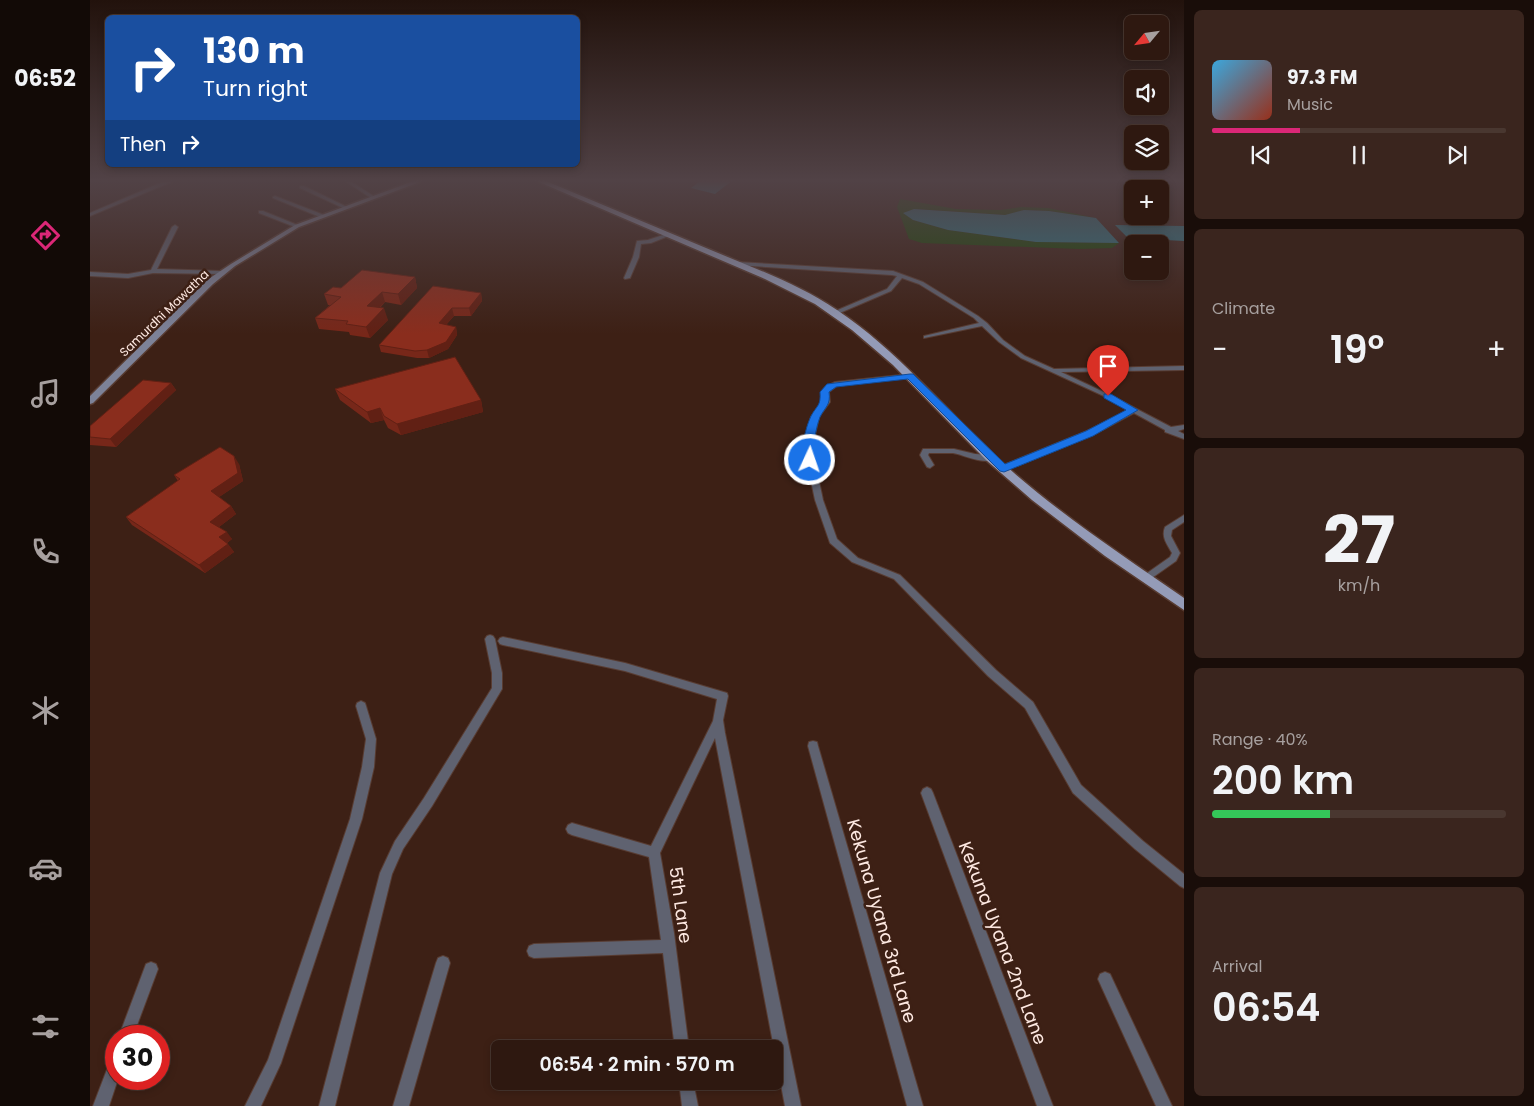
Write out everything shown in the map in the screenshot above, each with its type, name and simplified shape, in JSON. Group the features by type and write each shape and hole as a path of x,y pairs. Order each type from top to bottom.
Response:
{"main road":[{"name":"Samurdhi Mawatha","path":"90,401 210,282 221,273 290,231"},
{"path":"658,231 737,264 801,294 835,313 910,376 991,458 1058,513 1184,605"}],"street":[{"path":"153,271 173,231"},
{"path":"627,278 636,257 639,242 649,242 668,235"},
{"path":"737,264 874,271 901,275 932,289 985,324 1011,349 1184,437"},
{"path":"90,274 128,276 153,271 221,273"},
{"path":"835,313 889,290 901,275"},
{"path":"926,337 985,324"},
{"path":"1053,370 1184,368"},
{"path":"910,376 835,384 825,392 826,402 816,417 808,448 817,490 833,541 855,560 897,577 992,673 1030,705 1077,789 1184,882"},
{"path":"1004,468 1090,434 1134,410"},
{"path":"1168,430 1184,427"},
{"path":"930,465 924,455 926,451 954,451 975,458 991,458"},
{"path":"1146,578 1173,559 1176,553 1167,536 1168,529 1184,518"},
{"path":"327,1106 386,873 399,844 428,802 498,689 497,640 625,667 723,696 718,720 793,1106"},
{"path":"253,1106 276,1056 356,819 368,768 371,739 361,706"},
{"name":"5th Lane","path":"681,1040 654,853 718,720"},
{"name":"Kekuna Uyana 3rd Lane","path":"813,746 915,1106"},
{"name":"Kekuna Uyana 2nd Lane","path":"927,793 1045,1106"},
{"path":"572,829 654,853"},
{"path":"534,951 668,946"},
{"path":"401,1106 443,963"},
{"path":"130,1025 151,970"},
{"path":"1105,979 1164,1106"},
{"path":"101,1106 107,1090"},
{"path":"687,1090 690,1106"}],"green space":[{"path":"906,231 952,231 1036,242 1119,243 1112,248 1079,249 922,243 909,239"}],"water":[{"path":"952,231 1108,231 1119,243 1036,242"},
{"path":"1121,231 1184,231 1184,241 1169,240 1169,235 1125,235"}],"building":[{"path":"362,270 415,277 398,294 382,292 367,306 384,308 366,327 346,324 348,321 315,318 341,297 324,294 333,287 341,288"},
{"path":"433,286 481,293 469,308 452,308 439,323 456,327 446,342 427,350 415,351 379,345"},
{"path":"455,357 481,400 397,424 384,416 380,408 367,412 335,389"},
{"path":"143,380 171,383 110,439 90,437 90,426"},
{"path":"220,447 234,456 238,473 211,491 231,506 210,522 227,532 219,537 228,544 199,565 126,517 180,479 174,475"}],"route":[{"path":"810,460 808,448 816,417 826,402 825,392 835,384 910,376 991,458 1004,468 1090,434 1134,410 1108,396"}]}
